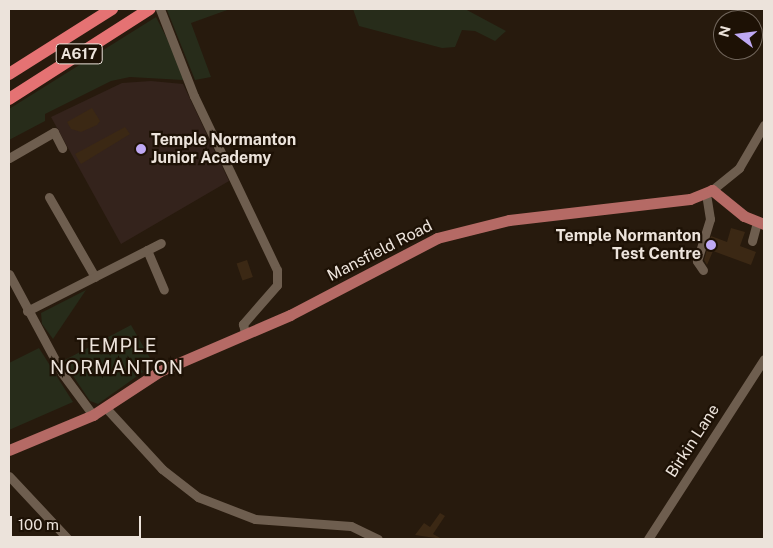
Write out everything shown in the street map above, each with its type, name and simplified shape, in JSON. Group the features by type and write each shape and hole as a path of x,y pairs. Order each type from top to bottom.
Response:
{"highway":[{"name":"A617","path":"9,74 112,9"},
{"name":"A617","path":"9,99 149,9"}],"main road":[{"name":"Mansfield Road","path":"9,450 94,415 160,371 245,333 290,316 437,238 509,220 709,192"},
{"path":"709,192 761,223"}],"street":[{"path":"160,9 194,96 277,270 276,285 243,324 245,333"},
{"path":"703,270 697,260 710,219 709,192 739,168 764,125"},
{"path":"9,158 54,132 62,148"},
{"path":"49,197 95,278"},
{"path":"752,241 761,223"},
{"path":"27,311 161,243"},
{"path":"147,250 164,290"},
{"path":"9,274 27,311 62,373 94,415"},
{"name":"Birkin Lane","path":"648,539 764,359"},
{"path":"106,408 162,469 198,497 254,519 352,526 378,539"},
{"path":"9,476 68,539"}],"shaded area":[{"name":"Temple Normanton Junior Academy","path":"151,81 183,84 229,181 121,244 51,117 122,83"}],"green space":[{"path":"230,9 191,23 211,77 195,80 167,10"},
{"path":"353,9 465,9 506,31 495,41 475,31 462,30 455,47 442,48 359,26"},
{"path":"156,17 184,72 183,80 130,77 111,81 45,114 45,121 9,140 9,109"},
{"path":"86,290 53,339 42,324 41,313"},
{"path":"131,325 150,358 139,366 143,372 98,404 90,401 63,361"},
{"path":"39,348 73,402 9,430 9,363"}],"building":[{"path":"92,108 100,121 97,125 81,132 71,129 67,122"},
{"path":"125,127 130,134 81,164 75,154"},
{"path":"731,228 745,232 740,246 756,252 751,265 713,251 707,265 704,260 711,236 727,242"},
{"path":"247,260 253,277 242,281 237,264"},
{"path":"440,513 445,516 433,534 442,539 415,535 424,523 430,527"}],"place":[{"name":"Temple Normanton Junior Academy","path":"141,149"},
{"name":"Temple Normanton Test Centre","path":"711,245"}],"district":[{"name":"TEMPLE NORMANTON","path":"117,357"}]}
